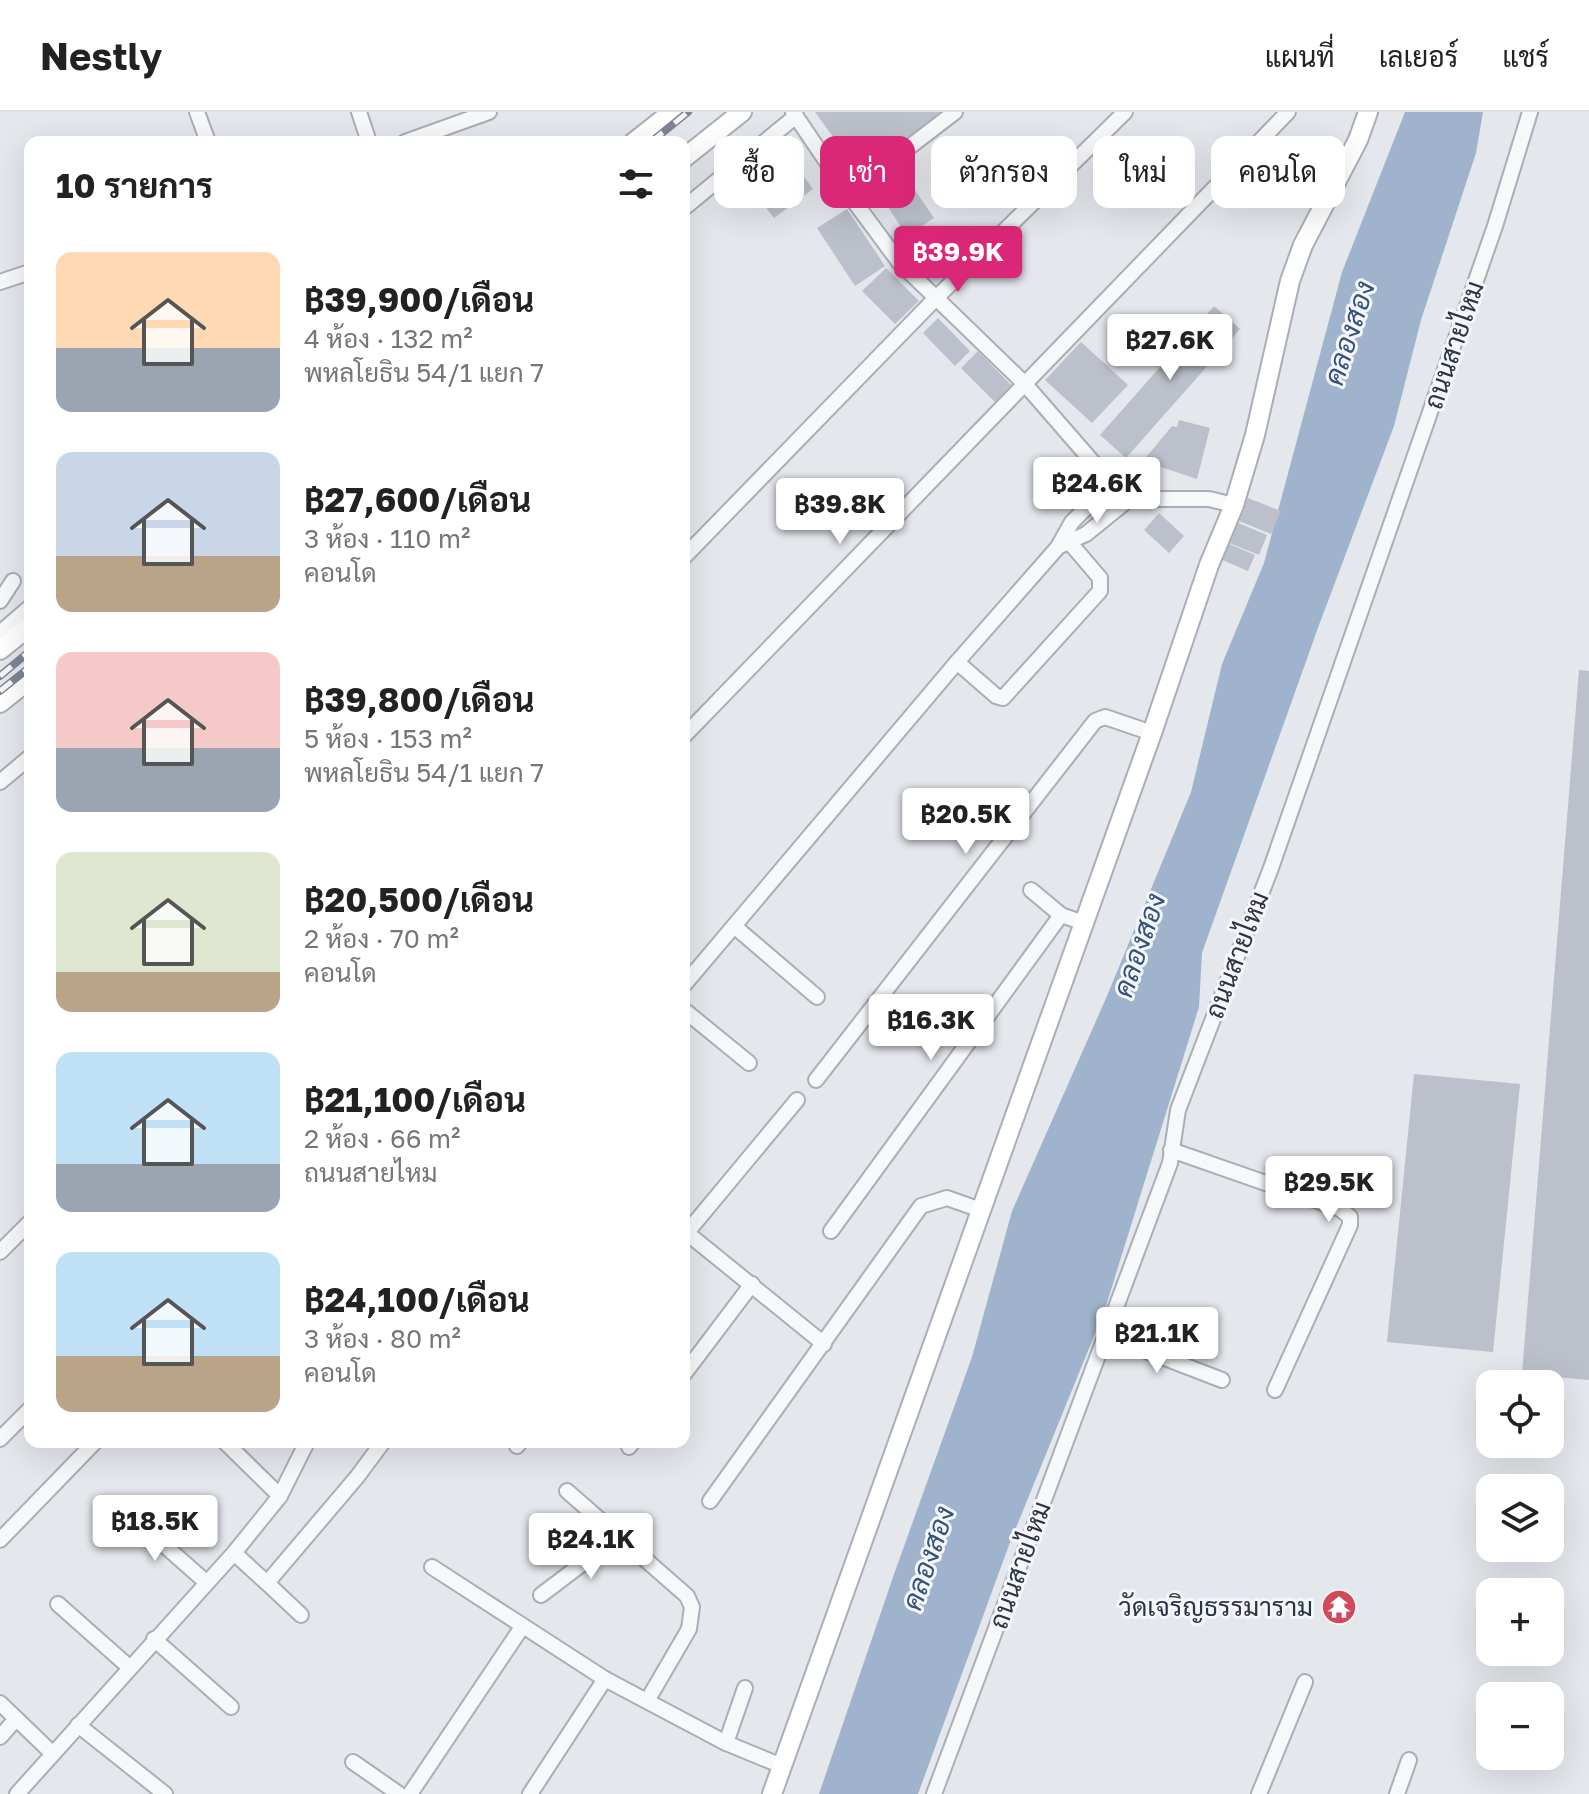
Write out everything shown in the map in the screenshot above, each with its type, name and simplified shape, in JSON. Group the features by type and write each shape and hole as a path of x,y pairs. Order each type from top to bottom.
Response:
{"street":[{"path":"197,112 206,136"},
{"path":"359,112 367,136"},
{"path":"443,112 448,127"},
{"path":"422,136 489,112"},
{"path":"642,136 672,112"},
{"path":"690,153 742,112"},
{"path":"915,143 955,112"},
{"path":"690,551 935,299 1125,112"},
{"path":"690,730 1288,112"},
{"path":"772,1794 1152,733 1209,565 1234,505 1255,435 1290,281 1303,245 1358,140 1368,112"},
{"name":"ถนนสายไหม","path":"934,1794 1170,1163 1178,1110 1271,868 1495,226 1530,112"},
{"path":"690,203 795,114 820,152"},
{"path":"858,208 899,262 1024,383 1111,483 1133,496 1147,499 1209,499 1234,505"},
{"path":"0,282 24,274"},
{"path":"690,978 957,662 1064,542 1072,522 1111,483"},
{"path":"1064,542 1086,534 1133,496"},
{"path":"957,662 996,696 1003,698 1008,695 1100,591 1100,578 1064,542"},
{"path":"0,601 13,581"},
{"path":"0,633 24,612"},
{"path":"0,650 24,631"},
{"path":"0,703 24,684"},
{"path":"816,1080 1095,721 1105,717 1152,733"},
{"path":"0,782 24,762"},
{"path":"1031,890 1061,915 1084,923"},
{"path":"831,1231 1061,915"},
{"path":"734,926 817,997"},
{"path":"690,1015 749,1063"},
{"path":"690,1229 797,1100"},
{"path":"1171,1150 1340,1209 1350,1217 1350,1225 1275,1390"},
{"path":"710,1501 921,1206 947,1198 981,1210"},
{"path":"0,1252 24,1228"},
{"path":"690,1239 752,1284 824,1344"},
{"path":"690,1366 752,1284"},
{"path":"1105,1335 1222,1380"},
{"path":"0,1439 24,1415"},
{"path":"0,1540 89,1448"},
{"path":"231,1448 280,1496"},
{"path":"17,1794 234,1553 280,1496 304,1448"},
{"path":"267,1583 379,1448"},
{"path":"567,1491 687,1596 692,1607 689,1629 647,1701"},
{"path":"130,1515 206,1582"},
{"path":"541,1595 619,1536"},
{"path":"234,1553 301,1615"},
{"path":"432,1567 605,1679 726,1743 782,1766"},
{"path":"58,1604 129,1667"},
{"path":"410,1794 522,1627"},
{"path":"154,1639 231,1707"},
{"path":"530,1794 605,1679"},
{"path":"1259,1794 1305,1682"},
{"path":"726,1743 745,1688"},
{"path":"0,1703 53,1754"},
{"path":"0,1737 16,1719"},
{"path":"78,1725 165,1794"},
{"path":"1397,1794 1409,1760"},
{"path":"353,1762 399,1794"}],"water":[{"name":"คลองสอง","path":"1405,112 1483,112 1476,153 1421,320 1394,426 1202,953 1199,1007 1105,1309 1009,1545 918,1794 819,1794 972,1357 1012,1211 1107,996 1191,792 1222,664 1264,563 1342,272"}],"building":[{"path":"815,112 948,112 914,136 832,136"},
{"path":"804,177 813,189 804,196"},
{"path":"915,190 934,218 907,236 889,208 915,208"},
{"path":"766,208 787,208 774,218"},
{"path":"847,209 885,266 855,286 817,228"},
{"path":"934,226 957,253 939,268 916,241"},
{"path":"886,268 919,301 895,324 862,291"},
{"path":"1214,306 1240,329 1126,458 1100,435"},
{"path":"938,318 970,351 955,366 923,333"},
{"path":"1081,342 1128,385 1092,423 1045,380"},
{"path":"978,351 1012,386 995,402 961,368"},
{"path":"1179,420 1210,428 1197,479 1143,461 1172,426 1177,427"},
{"path":"1248,498 1281,511 1271,534 1239,521"},
{"path":"1159,513 1184,536 1169,553 1144,530"},
{"path":"1236,522 1267,535 1259,555 1227,542"},
{"path":"1227,543 1255,555 1248,571 1220,559"},
{"path":"1579,670 1589,671 1589,1380 1564,1378 1564,1370 1522,1370"},
{"path":"1414,1074 1520,1084 1493,1352 1387,1342"}],"railway":[{"path":"658,136 688,112"},
{"path":"0,676 24,656"},
{"path":"0,691 24,672"}],"place":[{"name":"วัดเจริญธรรมาราม","path":"1339,1607"}]}
